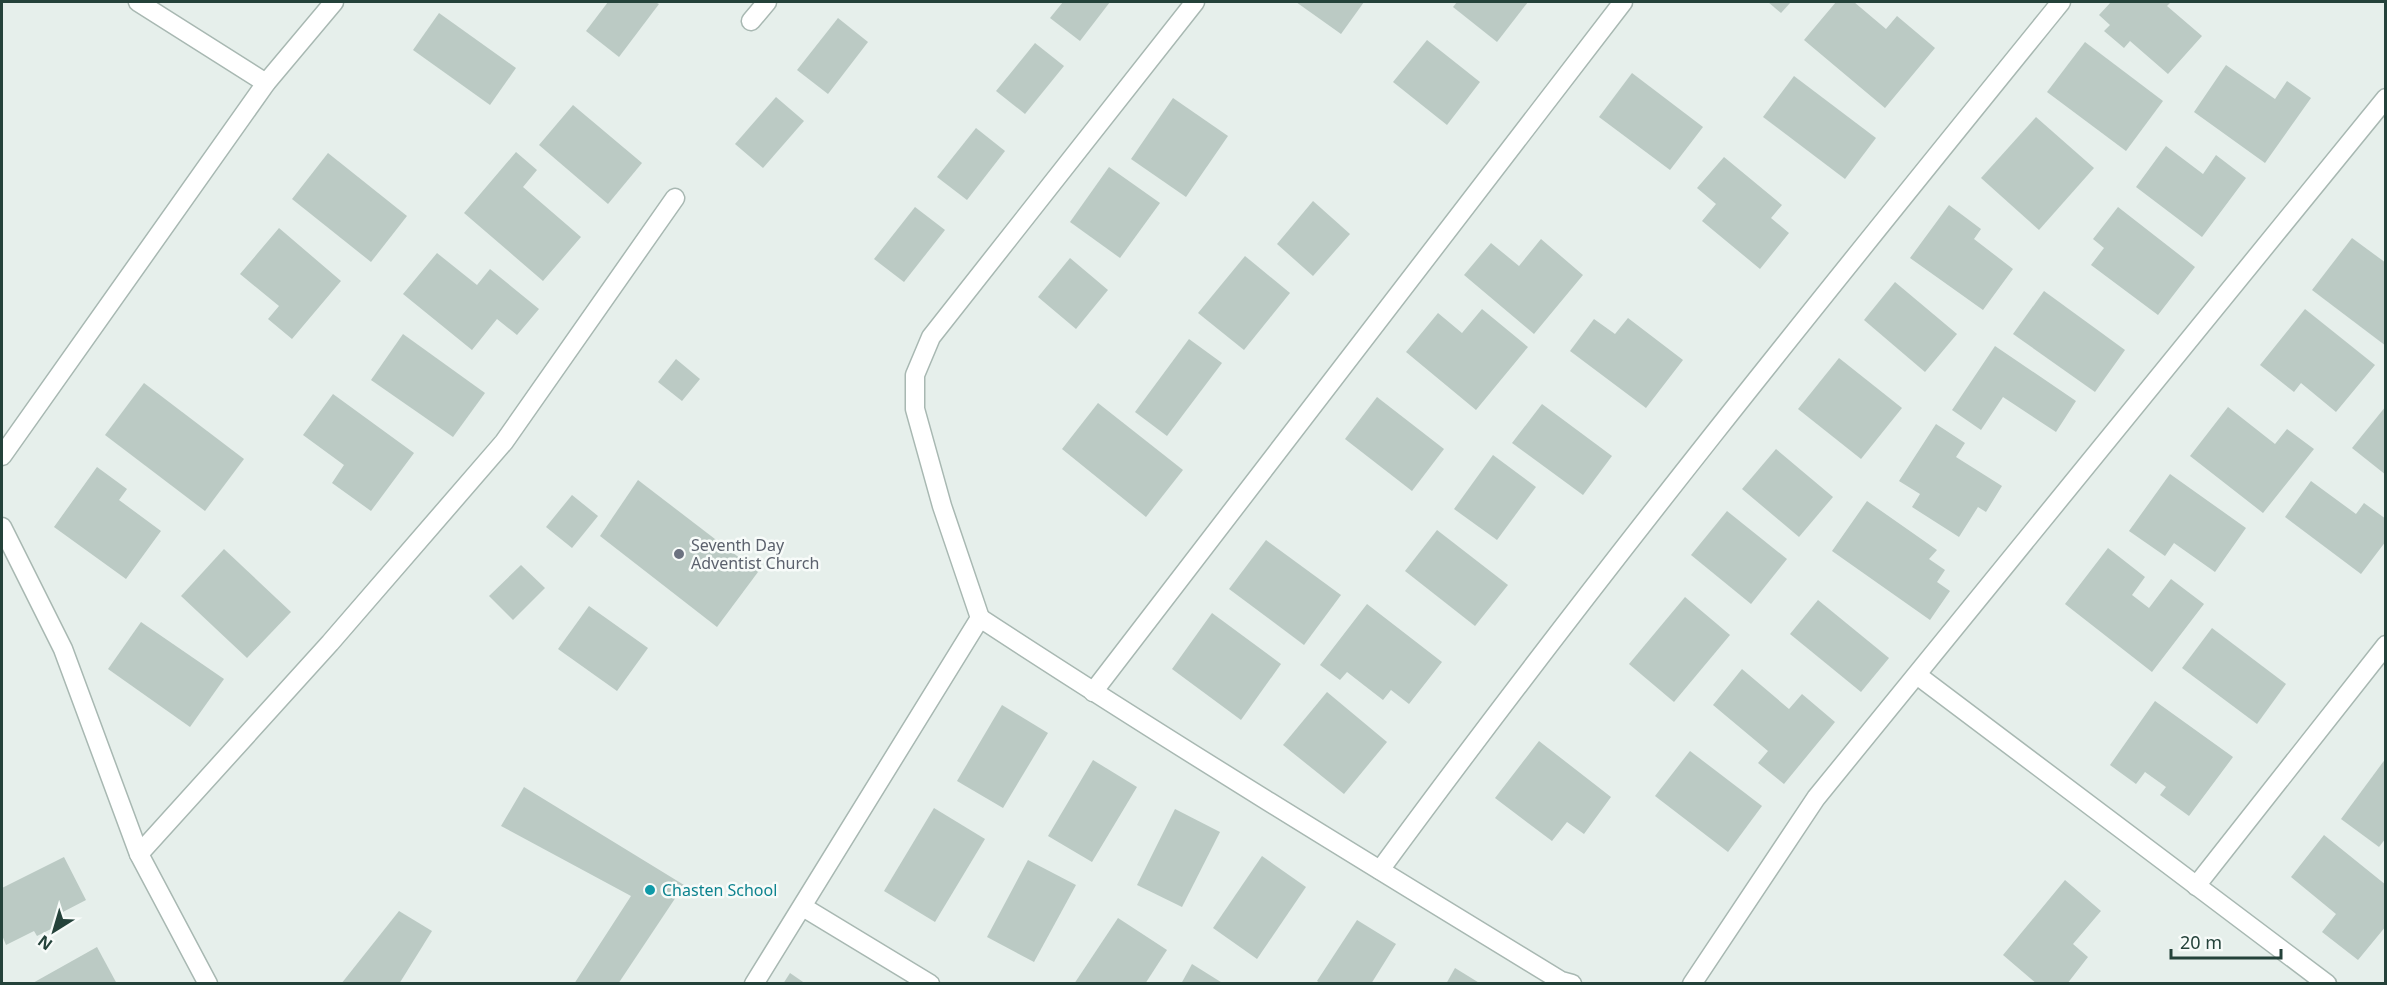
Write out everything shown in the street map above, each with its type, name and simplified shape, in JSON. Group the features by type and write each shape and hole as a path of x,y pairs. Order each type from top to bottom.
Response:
{"street":[{"path":"138,2 266,83"},
{"path":"2,456 266,83 334,2"},
{"path":"751,21 767,2"},
{"path":"1195,2 931,337 915,375 915,409 942,506 980,618 1093,692 1380,870 1561,981 1572,984"},
{"path":"1093,692 1623,2"},
{"path":"1380,870 1492,717 1723,422 2061,2"},
{"path":"1692,984 1816,798 2385,98"},
{"path":"139,854 330,643 504,442 675,198"},
{"path":"2,527 63,649 139,854 208,984"},
{"path":"754,984 980,618"},
{"path":"2196,886 2385,645"},
{"path":"1917,675 2327,984"},
{"path":"802,907 930,984"}],"building":[{"path":"608,2 655,2 659,4 619,57 586,31"},
{"path":"1063,2 1110,2 1080,41 1050,18"},
{"path":"1296,2 1364,2 1341,34"},
{"path":"1457,2 1528,2 1497,42 1453,7"},
{"path":"1768,2 1791,2 1781,13"},
{"path":"1836,2 1854,2 1886,29 1897,16 1935,48 1885,108 1804,40"},
{"path":"2111,2 2171,2 2167,6 2202,36 2168,74 2130,41 2124,48 2104,31 2110,25 2099,15"},
{"path":"439,13 516,68 490,105 413,50"},
{"path":"838,18 868,42 828,94 797,70"},
{"path":"1427,40 1480,82 1447,125 1393,82"},
{"path":"2085,42 2163,101 2126,151 2047,92"},
{"path":"1035,43 1064,66 1025,114 996,91"},
{"path":"2226,65 2275,99 2287,81 2311,98 2265,163 2194,112"},
{"path":"1632,73 1703,127 1670,170 1599,117"},
{"path":"1794,76 1876,138 1845,179 1763,117"},
{"path":"776,97 804,121 763,168 735,144"},
{"path":"1173,98 1228,136 1186,197 1131,159"},
{"path":"573,105 642,163 608,204 539,145"},
{"path":"2036,117 2094,168 2039,230 1981,178"},
{"path":"976,128 1005,151 967,200 937,177"},
{"path":"2166,146 2203,174 2216,155 2246,178 2202,237 2136,187"},
{"path":"516,152 537,170 523,187 581,237 543,281 464,213"},
{"path":"328,153 407,216 371,262 292,199"},
{"path":"1724,157 1782,205 1771,218 1789,233 1760,269 1702,221 1716,204 1697,188"},
{"path":"1109,167 1160,203 1120,258 1070,222"},
{"path":"1313,201 1350,234 1313,276 1277,244"},
{"path":"1949,205 1981,229 1974,239 2013,269 1983,310 1910,258"},
{"path":"915,207 945,230 904,282 874,259"},
{"path":"2118,207 2195,267 2158,315 2091,265 2104,248 2093,239"},
{"path":"279,228 341,281 292,339 268,319 279,306 240,274"},
{"path":"2352,238 2386,263 2386,346 2312,290"},
{"path":"1541,239 1583,275 1534,334 1464,275 1491,243 1519,266"},
{"path":"437,253 477,285 490,269 539,309 517,335 497,319 472,350 403,294"},
{"path":"1245,256 1290,293 1244,350 1198,313"},
{"path":"1070,258 1108,290 1076,329 1038,297"},
{"path":"1895,282 1957,334 1925,372 1864,320"},
{"path":"2044,291 2125,350 2095,392 2013,334"},
{"path":"1482,309 1528,347 1476,410 1406,352 1438,313 1462,333"},
{"path":"2305,309 2375,365 2336,412 2301,383 2294,392 2260,365"},
{"path":"1628,318 1683,360 1646,408 1570,351 1594,319 1615,334"},
{"path":"403,334 485,393 453,437 371,380"},
{"path":"1189,339 1222,363 1167,436 1135,412"},
{"path":"1995,346 2076,401 2056,432 2003,397 1981,430 1952,410"},
{"path":"1839,358 1902,408 1861,459 1798,409"},
{"path":"676,359 700,379 682,401 658,382"},
{"path":"144,383 244,459 205,511 105,435"},
{"path":"333,394 414,453 371,511 332,483 344,465 303,435"},
{"path":"1377,397 1444,449 1412,491 1345,439"},
{"path":"1098,403 1183,470 1146,517 1062,449"},
{"path":"1542,404 1612,456 1583,495 1512,443"},
{"path":"2386,406 2386,475 2352,448"},
{"path":"2228,407 2275,444 2287,429 2314,449 2263,513 2190,456"},
{"path":"1936,424 1965,443 1956,457 2002,486 1986,512 1978,507 1959,537 1912,507 1920,494 1899,481"},
{"path":"1776,449 1833,497 1799,537 1742,489"},
{"path":"1493,455 1536,487 1497,540 1454,509"},
{"path":"97,467 127,489 119,500 161,531 126,579 54,527"},
{"path":"2170,474 2246,528 2215,572 2174,543 2165,556 2129,531"},
{"name":"Seventh Day Adventist Church","path":"638,480 758,572 717,627 600,536"},
{"path":"2311,481 2356,514 2364,503 2386,519 2386,541 2361,574 2285,517"},
{"path":"572,495 598,516 572,548 546,527"},
{"path":"1867,501 1937,550 1929,559 1945,570 1937,582 1950,591 1930,620 1832,551"},
{"path":"1727,511 1787,559 1751,604 1691,555"},
{"path":"1437,530 1508,585 1475,626 1405,571"},
{"path":"1266,540 1341,595 1304,645 1229,589"},
{"path":"2108,548 2145,577 2132,595 2149,608 2171,579 2204,604 2152,672 2065,604"},
{"path":"224,549 291,612 247,658 181,596"},
{"path":"521,565 545,588 513,620 489,596"},
{"path":"1685,597 1730,635 1674,702 1629,664"},
{"path":"1818,600 1889,658 1861,692 1790,634"},
{"path":"1367,604 1442,662 1409,704 1391,690 1383,700 1347,672 1340,680 1320,665"},
{"path":"589,606 648,648 617,691 558,649"},
{"path":"1212,613 1281,664 1241,720 1172,669"},
{"path":"141,622 224,679 190,727 108,669"},
{"path":"2212,628 2286,684 2257,724 2182,668"},
{"path":"1742,669 1789,709 1802,694 1835,722 1784,784 1758,763 1768,751 1713,705"},
{"path":"1327,692 1387,742 1344,794 1283,745"},
{"path":"2155,701 2233,757 2189,816 2160,795 2166,787 2145,772 2136,784 2110,765"},
{"path":"1002,705 1048,733 1003,808 957,781"},
{"path":"1539,741 1611,797 1584,834 1567,822 1552,841 1495,798"},
{"path":"1690,751 1762,806 1728,852 1655,796"},
{"path":"2386,758 2386,838 2379,847 2341,819"},
{"path":"1093,760 1137,787 1092,862 1048,836"},
{"name":"Chasten School","path":"524,787 684,885 618,984 574,984 631,896 501,826"},
{"path":"934,808 985,839 935,922 884,891"},
{"path":"1175,809 1220,832 1182,907 1137,885"},
{"path":"2324,835 2386,885 2386,926 2358,960 2322,932 2336,914 2291,877"},
{"path":"1262,856 1306,887 1257,959 1213,928"},
{"path":"64,857 86,900 59,914 63,923 37,936 34,931 6,945 2,935 2,888"},
{"path":"1028,860 1076,885 1034,962 987,937"},
{"path":"2065,880 2101,911 2073,944 2088,957 2067,984 2037,984 2003,955"},
{"path":"399,911 432,931 399,984 341,984"},
{"path":"1118,918 1167,950 1145,984 1074,984"},
{"path":"1357,920 1396,944 1371,984 1321,984 1317,981"},
{"path":"97,947 117,984 31,984"},
{"path":"1192,964 1224,984 1181,984"},
{"path":"1455,968 1481,984 1446,984"},
{"path":"790,973 806,984 783,984"}],"place":[{"name":"Seventh Day Adventist Church","path":"679,554"},
{"name":"Chasten School","path":"650,890"}]}
